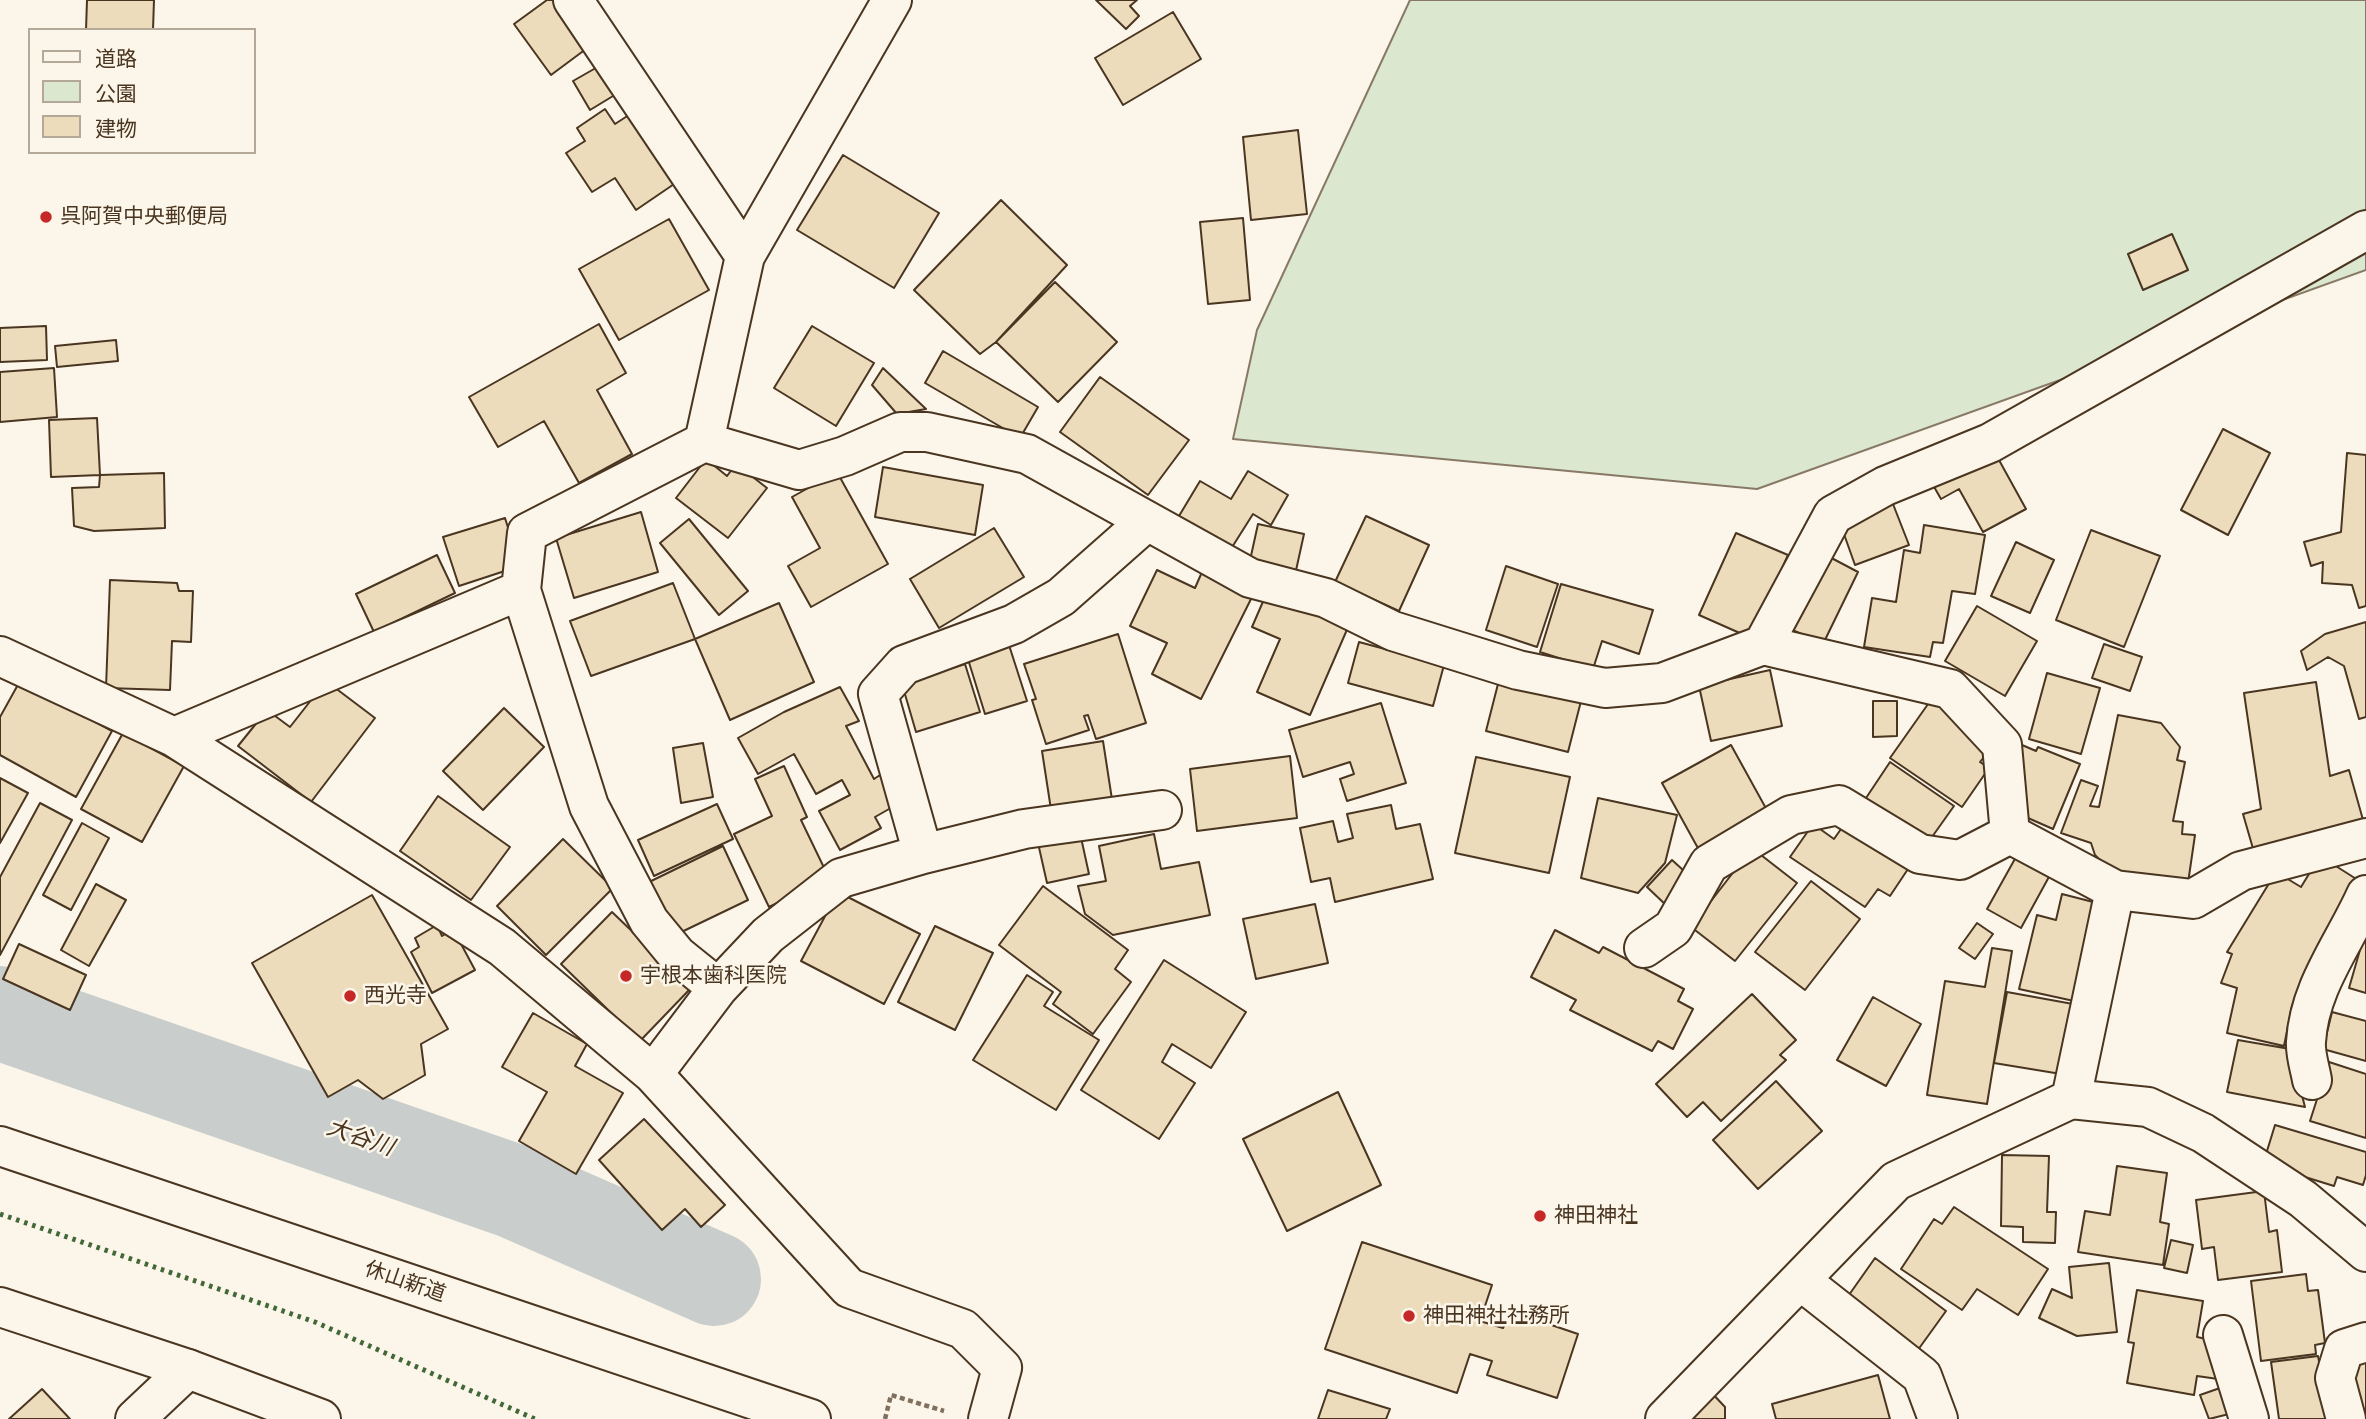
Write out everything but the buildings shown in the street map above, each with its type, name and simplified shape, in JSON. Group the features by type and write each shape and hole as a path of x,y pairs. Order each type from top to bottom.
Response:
{"main road":[{"path":"573,0 745,256"},
{"path":"704,442 745,256 892,0"},
{"path":"1763,645 1833,515 1885,486 1990,443 2366,230"},
{"path":"718,988 677,955 649,921 589,806 522,590 527,533 704,442 799,470 845,456 900,432 927,432 1027,454 1250,578 1325,598 1393,631 1518,670 1605,688 1662,683 1763,645 1950,689 2002,745 2010,834"},
{"path":"923,854 878,694 904,665 1014,624 1061,597 1147,521"},
{"path":"174,737 522,590"},
{"path":"0,656 174,737 502,947 653,1074 849,1288 963,1329 1002,1368 988,1419"},
{"path":"1644,948 1673,928 1709,864 1791,815 1839,805 1920,854 1960,860 2010,834"},
{"path":"653,1074 718,988 768,934 841,878 1024,829 1162,810"},
{"path":"2010,834 2115,890 2193,900 2241,872 2366,838"},
{"path":"2071,1099 2115,890"},
{"path":"2312,1080 2305,1045 2309,1015 2329,963 2366,895"},
{"path":"1665,1419 1896,1181 2071,1099 2148,1107 2203,1133 2303,1199 2366,1252"},
{"name":"休山新道","path":"0,1146 811,1419"},
{"path":"1800,1280 1922,1376 1938,1419"},
{"path":"0,1307 188,1370 321,1419"},
{"path":"2223,1335 2249,1419"},
{"path":"2346,1419 2335,1378 2344,1349 2366,1342"},
{"path":"135,1419 188,1370"}],"path":[{"path":"885,1419 891,1395 944,1411"}],"green space":[{"path":"1410,0 2366,0 2366,270 1757,489 1233,439 1257,330"}],"waterway":[{"name":"大谷川","path":"0,1013 513,1191 714,1279"}],"hedge":[{"path":"0,1214 315,1322 535,1419"}],"place":[{"name":"呉阿賀中央郵便局","path":"46,217"},
{"name":"宇根本歯科医院","path":"626,976"},
{"name":"西光寺","path":"350,996"},
{"name":"神田神社","path":"1540,1216"},
{"name":"神田神社社務所","path":"1409,1316"}]}
